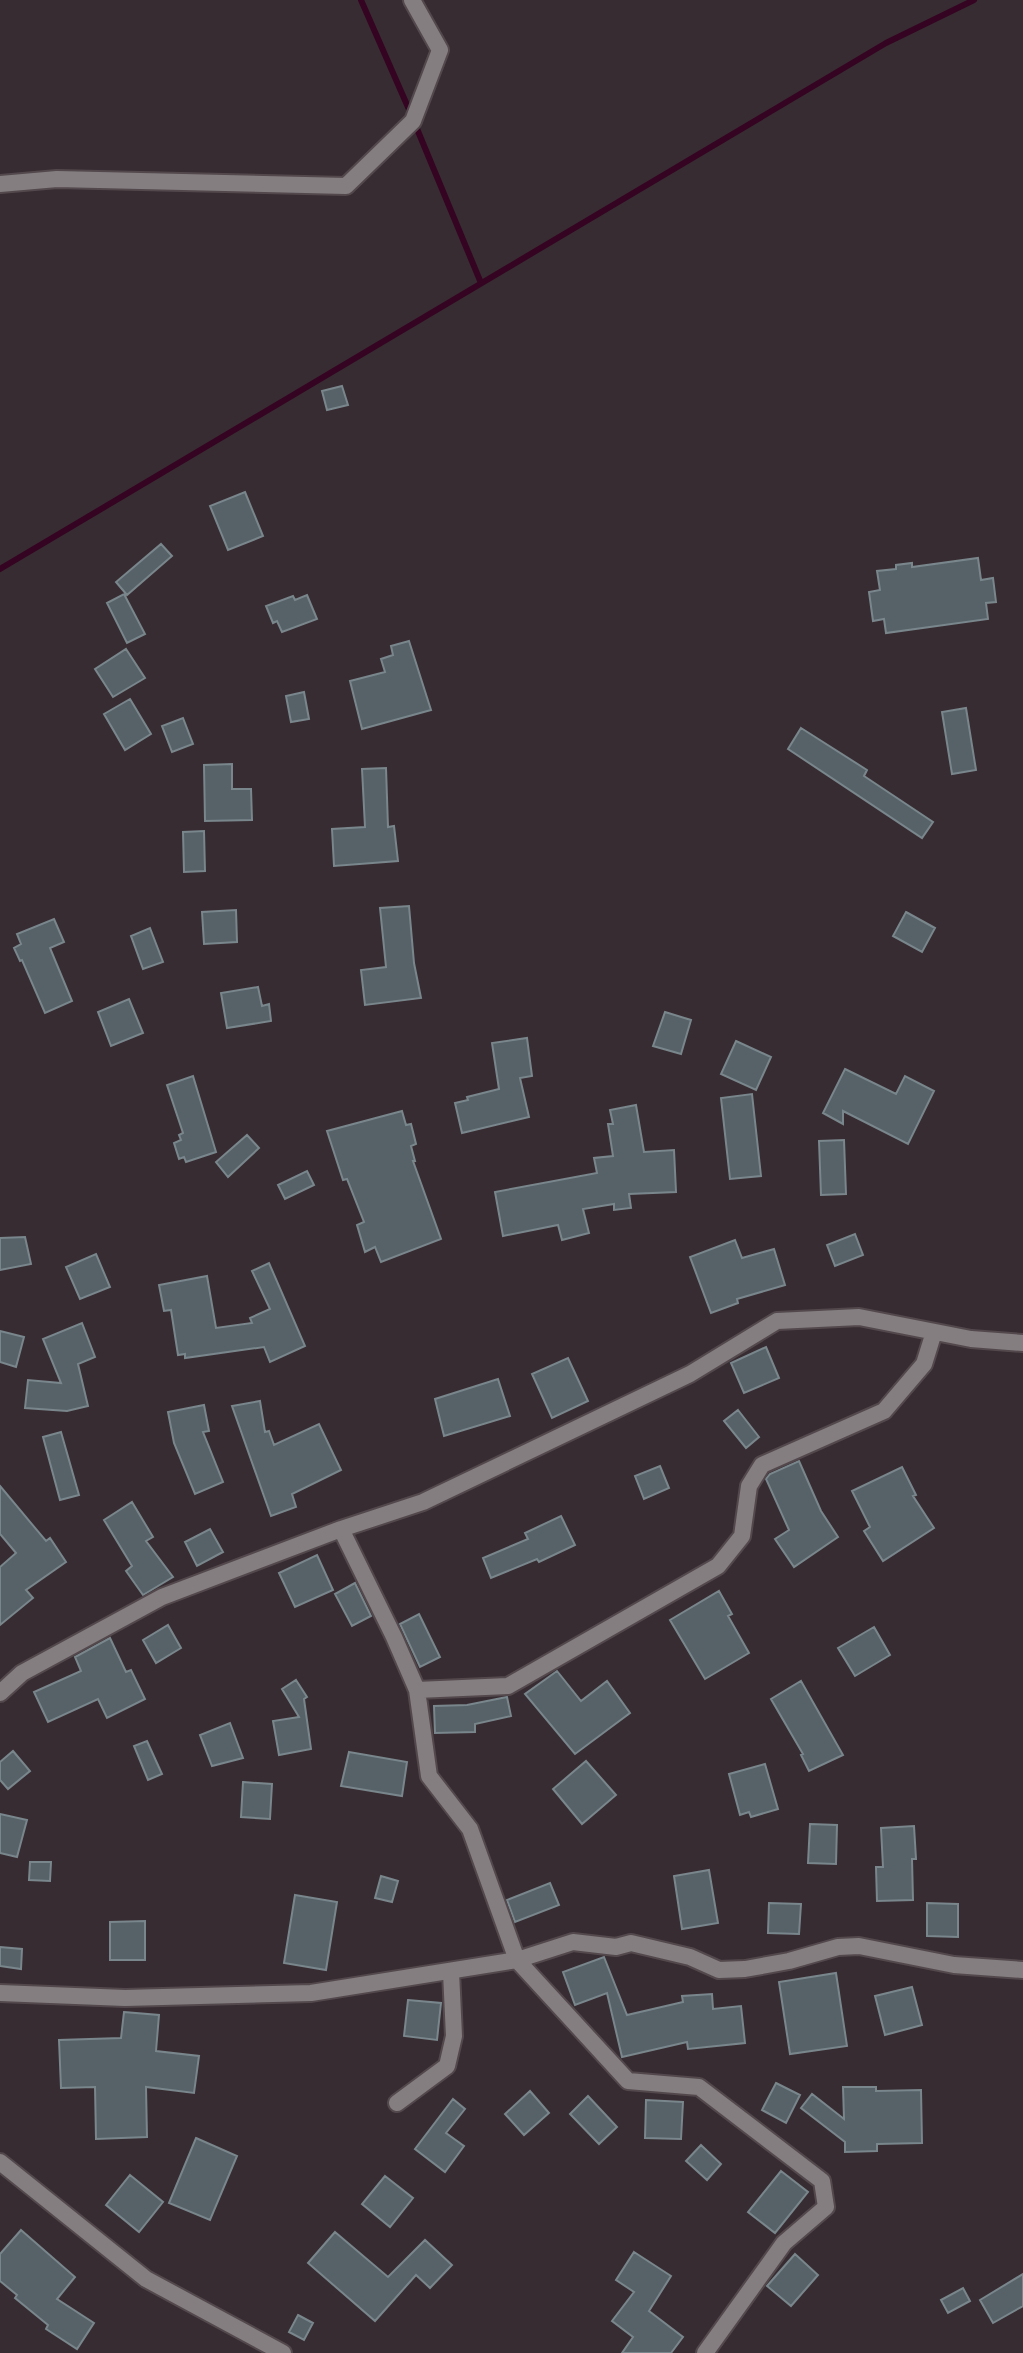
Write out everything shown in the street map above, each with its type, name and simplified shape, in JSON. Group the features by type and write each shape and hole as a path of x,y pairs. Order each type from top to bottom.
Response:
{"street":[{"path":"0,184 57,179 346,186 413,121 440,50 412,0"},
{"path":"0,1693 22,1673 162,1597 341,1529 423,1502 690,1374 777,1321 859,1317 971,1339 1023,1343"},
{"path":"417,1690 508,1686 718,1566 742,1536 749,1486 762,1465 884,1411 924,1364 934,1332"},
{"path":"341,1529 417,1690 429,1776 470,1829 517,1960 628,2081 699,2087 822,2181 826,2207 784,2243 705,2353"},
{"path":"0,1993 125,1998 311,1993 517,1960 573,1942 616,1947 631,1943 690,1957 719,1970 745,1969 838,1947 859,1946 954,1965 1023,1970"},
{"path":"397,2103 447,2066 454,2036 451,1972"},
{"path":"0,2162 146,2279 283,2353"}],"building":[{"path":"342,386 348,405 327,410 322,391"},
{"path":"245,492 263,536 228,550 210,506"},
{"path":"161,544 172,556 127,595 116,582"},
{"path":"978,558 981,580 993,578 996,602 986,603 988,619 886,633 884,619 873,621 869,592 880,590 877,571 896,569 896,565 912,563 912,567"},
{"path":"124,594 145,634 127,643 107,603"},
{"path":"307,595 317,619 282,632 277,621 273,623 266,606 293,596 295,600"},
{"path":"409,641 431,710 362,729 350,681 385,672 381,659 393,655 391,646"},
{"path":"126,649 145,678 113,697 95,669"},
{"path":"304,692 309,719 291,722 286,696"},
{"path":"130,699 151,734 125,750 104,714"},
{"path":"966,708 976,770 952,774 942,712"},
{"path":"183,718 193,744 172,752 162,726"},
{"path":"801,728 867,770 864,776 933,822 922,838 788,749"},
{"path":"232,764 232,789 251,789 252,820 205,821 204,765"},
{"path":"386,768 388,827 394,826 398,861 334,866 332,829 365,827 362,769"},
{"path":"204,831 205,871 184,872 183,832"},
{"path":"409,906 414,963 421,998 365,1005 361,970 386,967 380,908"},
{"path":"236,910 237,942 204,944 202,912"},
{"path":"906,912 935,928 922,952 893,936"},
{"path":"54,919 64,942 50,948 72,1001 45,1013 14,948 21,944 17,934"},
{"path":"150,928 163,962 143,969 131,936"},
{"path":"258,987 262,1006 269,1004 271,1021 227,1028 221,993"},
{"path":"129,999 143,1033 111,1046 98,1012"},
{"path":"665,1012 691,1020 681,1054 653,1046"},
{"path":"527,1038 532,1076 520,1078 529,1117 462,1133 455,1103 499,1089 492,1043"},
{"path":"736,1041 771,1057 756,1090 721,1074"},
{"path":"845,1069 896,1094 905,1076 934,1091 908,1144 843,1111 843,1124 823,1113"},
{"path":"193,1076 216,1152 186,1162 184,1157 179,1159 174,1143 181,1140 179,1135 183,1133 167,1085"},
{"path":"752,1094 761,1176 730,1179 721,1098"},
{"path":"636,1105 644,1152 674,1150 676,1192 629,1194 631,1208 614,1210 614,1204 583,1209 589,1233 562,1240 558,1225 503,1236 495,1192 597,1173 594,1158 613,1156 608,1124 613,1124 610,1110"},
{"path":"402,1111 406,1125 411,1124 416,1144 411,1146 413,1161 441,1239 381,1262 375,1247 365,1252 357,1225 364,1222 347,1179 343,1180 327,1131"},
{"path":"247,1135 259,1148 228,1177 216,1162"},
{"path":"844,1140 846,1194 821,1195 819,1141"},
{"path":"307,1171 314,1185 285,1199 278,1185"},
{"path":"855,1234 863,1255 835,1266 827,1245"},
{"path":"25,1237 31,1264 0,1270 0,1238"},
{"path":"735,1240 742,1258 774,1249 785,1285 737,1299 738,1303 711,1313 690,1257"},
{"path":"96,1254 110,1287 80,1299 66,1267"},
{"path":"269,1263 305,1346 270,1362 264,1347 185,1358 185,1354 178,1355 171,1310 164,1311 159,1285 207,1276 216,1328 252,1323 250,1318 270,1309 252,1271"},
{"path":"82,1323 95,1357 78,1364 88,1406 67,1411 25,1408 28,1380 61,1383 43,1339"},
{"path":"0,1331 24,1337 16,1367 0,1362"},
{"path":"766,1347 779,1378 744,1393 731,1363"},
{"path":"568,1358 588,1401 552,1418 532,1374"},
{"path":"498,1379 510,1416 444,1436 435,1399"},
{"path":"260,1401 265,1432 269,1431 274,1445 319,1424 341,1470 292,1494 296,1507 271,1516 232,1406"},
{"path":"204,1405 209,1431 203,1432 223,1482 195,1494 174,1443 168,1412"},
{"path":"738,1410 759,1437 746,1448 724,1421"},
{"path":"61,1432 79,1495 60,1500 43,1437"},
{"path":"799,1461 821,1511 838,1537 794,1567 775,1539 789,1530 766,1479 770,1474"},
{"path":"660,1466 669,1488 644,1499 635,1476"},
{"path":"902,1467 916,1495 913,1496 934,1528 883,1561 864,1531 870,1527 852,1491"},
{"path":"0,1486 46,1541 50,1538 66,1562 26,1590 33,1598 0,1625 0,1567 16,1553 0,1534"},
{"path":"132,1502 153,1537 146,1541 173,1577 143,1595 126,1571 132,1566 104,1520"},
{"path":"561,1516 575,1545 539,1562 537,1559 491,1578 483,1558 528,1539 525,1533"},
{"path":"210,1529 223,1552 197,1566 185,1542"},
{"path":"317,1555 333,1590 295,1607 279,1573"},
{"path":"355,1583 371,1616 352,1626 335,1594"},
{"path":"719,1591 732,1614 728,1616 749,1653 705,1679 670,1620"},
{"path":"419,1614 440,1657 420,1667 400,1624"},
{"path":"168,1625 181,1648 156,1663 143,1640"},
{"path":"874,1627 890,1655 855,1676 838,1648"},
{"path":"110,1638 126,1672 131,1670 145,1699 107,1718 98,1699 48,1722 34,1692 81,1671 75,1657"},
{"path":"557,1671 581,1701 607,1681 630,1713 575,1754 525,1694"},
{"path":"296,1680 307,1697 304,1699 311,1749 279,1755 273,1721 299,1717 282,1689"},
{"path":"801,1681 843,1755 809,1771 803,1754 771,1699"},
{"path":"507,1697 511,1716 475,1724 475,1732 435,1733 434,1706 467,1705"},
{"path":"230,1723 243,1758 212,1766 200,1735"},
{"path":"147,1741 162,1774 148,1780 134,1746"},
{"path":"13,1751 30,1771 8,1789 0,1780 0,1762"},
{"path":"349,1752 407,1762 402,1796 341,1786"},
{"path":"586,1761 616,1795 582,1824 553,1789"},
{"path":"765,1764 778,1809 751,1817 749,1812 740,1815 729,1774"},
{"path":"243,1782 272,1784 270,1819 241,1817"},
{"path":"0,1814 27,1820 17,1857 0,1853"},
{"path":"810,1824 837,1825 836,1864 808,1863"},
{"path":"914,1826 916,1859 912,1859 913,1900 877,1901 876,1867 883,1867 881,1828"},
{"path":"30,1862 51,1862 50,1881 29,1880"},
{"path":"709,1870 718,1923 682,1929 674,1876"},
{"path":"381,1876 398,1881 392,1902 375,1898"},
{"path":"550,1883 559,1905 515,1922 507,1900"},
{"path":"295,1895 337,1902 326,1970 284,1963"},
{"path":"769,1903 801,1904 799,1934 768,1933"},
{"path":"927,1903 958,1904 958,1937 927,1936"},
{"path":"145,1921 145,1960 110,1960 110,1922"},
{"path":"0,1947 22,1949 21,1969 0,1966"},
{"path":"604,1957 627,2015 683,2002 682,1996 712,1994 713,2009 741,2006 745,2043 688,2049 687,2042 622,2057 607,1993 575,2005 563,1972"},
{"path":"836,1973 847,2046 790,2054 779,1982"},
{"path":"912,1987 922,2025 885,2035 875,1996"},
{"path":"408,2000 441,2003 437,2040 404,2036"},
{"path":"124,2012 159,2015 156,2051 199,2056 194,2093 146,2087 147,2137 96,2139 95,2087 61,2088 59,2040 121,2038"},
{"path":"776,2083 800,2095 786,2123 762,2110"},
{"path":"843,2087 876,2087 876,2091 921,2090 922,2143 877,2144 877,2151 845,2152 845,2142 801,2108 812,2094 844,2119"},
{"path":"530,2091 549,2113 524,2135 505,2114"},
{"path":"588,2096 617,2127 599,2144 570,2114"},
{"path":"453,2099 465,2109 446,2133 464,2146 445,2172 415,2149"},
{"path":"646,2100 683,2102 681,2139 645,2138"},
{"path":"196,2138 237,2156 210,2220 169,2203"},
{"path":"701,2145 721,2164 707,2180 686,2161"},
{"path":"781,2171 808,2192 775,2233 748,2212"},
{"path":"130,2175 163,2202 139,2232 106,2205"},
{"path":"385,2176 413,2198 390,2227 362,2204"},
{"path":"21,2230 75,2277 57,2299 94,2323 77,2349 46,2329 48,2325 0,2281 0,2254"},
{"path":"335,2232 388,2277 425,2240 452,2265 430,2288 416,2275 375,2321 308,2263"},
{"path":"634,2252 671,2276 649,2311 683,2337 671,2353 622,2353 633,2337 612,2321 634,2292 616,2280"},
{"path":"795,2254 818,2275 791,2306 767,2286"},
{"path":"1023,2274 1023,2306 993,2323 980,2300"},
{"path":"963,2288 970,2301 948,2313 941,2300"},
{"path":"298,2315 313,2323 304,2340 289,2332"}],"waterway":[{"path":"361,0 411,114"},
{"path":"0,569 886,43 974,0"},
{"path":"415,124 481,283"}]}
